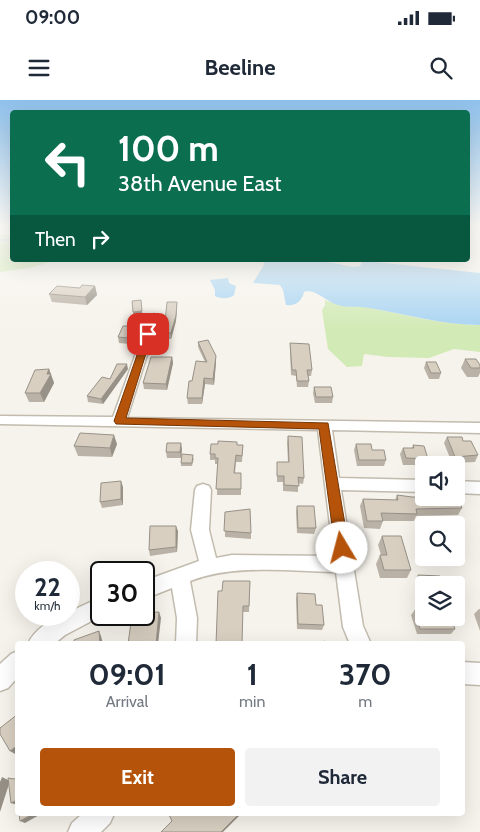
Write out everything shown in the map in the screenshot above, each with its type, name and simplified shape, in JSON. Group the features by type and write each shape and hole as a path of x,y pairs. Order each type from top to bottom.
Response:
{"street":[{"path":"119,421 154,316"},
{"path":"0,420 480,428"},
{"path":"324,425 353,627 360,641"},
{"path":"333,484 415,486"},
{"path":"465,487 480,488"},
{"path":"203,490 200,530 208,567"},
{"path":"155,586 208,567 232,563 344,564"},
{"path":"180,576 186,610 186,641"},
{"path":"42,641 58,628 90,612"},
{"path":"0,680 15,664"},
{"path":"465,673 480,674"},
{"path":"81,832 99,816"}],"green space":[{"path":"0,261 50,262 30,268 0,272"},
{"path":"325,300 439,321 480,325 480,352 454,349 429,358 388,357 364,354 362,366 347,367 328,349 322,310"}],"water":[{"path":"263,262 330,262 356,267 360,266 362,262 376,262 480,273 480,325 466,325 369,308 342,306 308,291 304,292 298,302 293,305 286,305 280,285 253,283 264,265"},
{"path":"228,278 229,283 236,286 234,295 225,298 215,296 215,290 210,280"}],"building":[{"path":"82,285 95,286 85,297 49,294 57,286 80,288"},
{"path":"141,300 142,311 133,312 132,301"},
{"path":"167,302 177,302 176,315 171,333 159,333 162,322 165,322"},
{"path":"123,326 133,326 128,338 118,337"},
{"path":"208,340 216,356 213,379 204,378 202,398 187,398 189,381 192,381 196,361 207,362 198,342"},
{"path":"290,343 309,344 312,370 307,370 309,381 297,381 296,370 292,370"},
{"path":"151,357 172,357 166,384 143,383"},
{"path":"465,359 476,359 480,368 471,368"},
{"path":"426,362 436,362 441,373 431,373"},
{"path":"117,364 127,364 101,399 87,396 102,377 110,379"},
{"path":"49,369 47,374 51,374 40,393 25,393 35,370"},
{"path":"314,387 331,387 333,397 316,397"},
{"path":"80,433 114,435 110,448 74,446"},
{"path":"288,436 302,437 304,478 298,477 299,486 284,485 284,476 277,476 277,462 289,462"},
{"path":"447,437 462,437 463,441 471,441 478,455 465,456 455,456"},
{"path":"218,441 237,442 237,445 243,445 242,456 236,455 234,473 241,473 241,489 216,489 218,458 215,458 215,454 210,454 211,444 218,444"},
{"path":"167,443 181,443 180,452 166,452"},
{"path":"356,444 371,444 372,450 384,450 386,460 359,460"},
{"path":"413,445 424,446 427,456 406,458 403,448 414,448"},
{"path":"182,454 193,455 192,463 181,463"},
{"path":"121,481 121,499 100,502 101,483"},
{"path":"397,495 415,497 415,506 461,506 462,508 416,509 417,514 381,513 383,521 367,521 363,499 398,500"},
{"path":"297,506 314,506 316,528 298,528"},
{"path":"250,509 251,533 224,531 225,512"},
{"path":"150,526 176,526 176,547 149,550"},
{"path":"382,536 401,536 411,570 384,570 380,555 387,555"},
{"path":"223,581 250,581 249,606 243,606 242,641 216,641 218,591 222,591"},
{"path":"297,593 315,594 316,605 322,605 324,625 298,624"},
{"path":"155,612 159,612 156,641 128,641 130,626 155,626"},
{"path":"419,626 454,626 455,629 420,629"},
{"path":"99,631 100,641 74,640"},
{"path":"15,716 15,747 10,751 0,734 0,728"},
{"path":"8,778 14,779 15,801 11,803"},
{"path":"19,816 29,816 20,821"},
{"path":"170,816 237,816 221,832 161,832 172,821"}],"route":[{"path":"148,334 119,421 324,425 342,548"}]}
